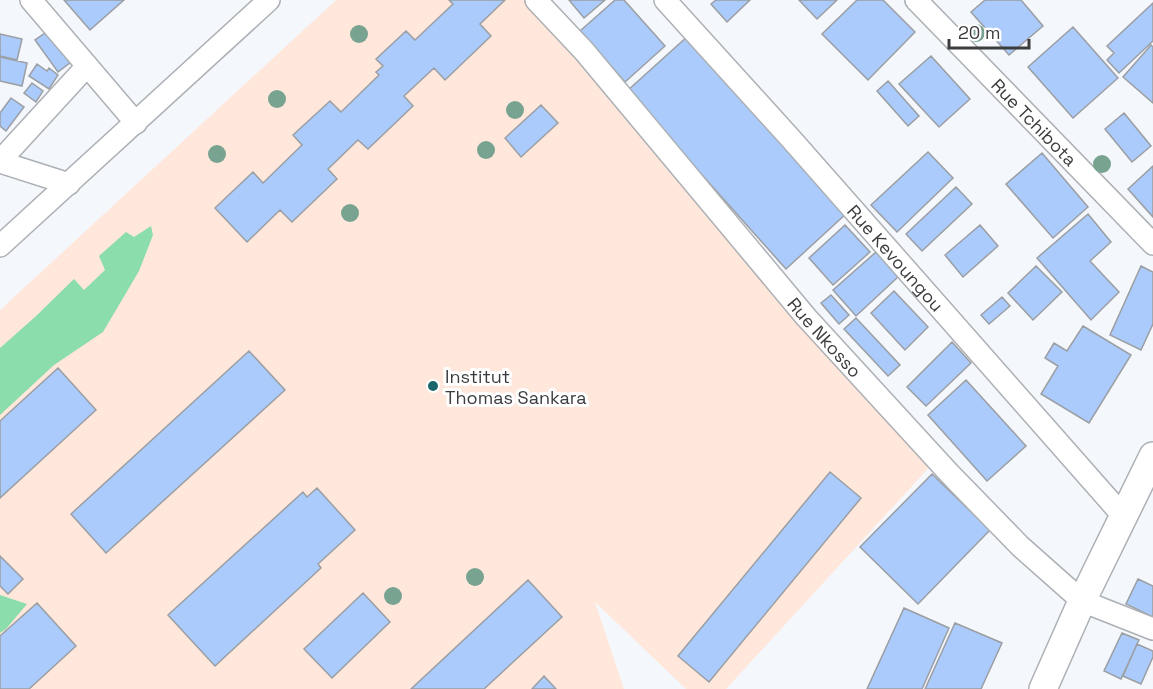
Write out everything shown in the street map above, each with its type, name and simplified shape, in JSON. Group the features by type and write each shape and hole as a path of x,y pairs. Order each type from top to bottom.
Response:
{"street":[{"path":"31,0 136,123"},
{"path":"0,246 269,0"},
{"name":"Rue Nkosso","path":"536,0 584,51 822,335 949,473 1020,546 1082,601 1153,629"},
{"name":"Rue Kevoungou","path":"665,0 792,140 1124,517"},
{"name":"Rue Tchibota","path":"916,0 1153,244"},
{"path":"69,184 0,161 87,66"},
{"path":"1042,689 1153,456"}],"shaded area":[{"name":"Institut Thomas Sankara","path":"336,0 527,0 934,462 726,689 686,689 595,602 624,689 0,689 0,310"}],"green space":[{"path":"151,226 153,235 139,271 103,332 54,365 0,415 0,348 74,279 84,290 105,270 99,256 126,232 134,237"},
{"path":"0,595 27,604 0,633"}],"building":[{"path":"64,0 124,0 90,30"},
{"path":"449,0 505,0 480,24 491,36 445,80 434,68 404,96 413,106 368,149 358,140 328,169 337,179 292,222 280,210 247,242 215,208 253,172 263,183 302,145 293,135 330,101 341,112 379,75 376,72 383,66 376,59 406,31 415,40 453,4"},
{"path":"569,0 605,0 584,18"},
{"path":"615,0 624,0 665,46 625,82 580,31"},
{"path":"716,0 750,0 727,22 711,4"},
{"path":"799,0 837,0 817,19"},
{"path":"857,0 883,0 915,32 868,80 822,34"},
{"path":"985,0 1021,0 1043,26 1009,55 971,12"},
{"path":"1153,3 1153,41 1119,73 1107,60 1114,53 1107,46"},
{"path":"1073,27 1118,78 1073,118 1028,67"},
{"path":"48,31 71,62 58,72 35,40"},
{"path":"0,34 22,39 17,60 0,56"},
{"path":"689,35 848,212 786,269 627,91"},
{"path":"1151,45 1153,47 1153,103 1123,77"},
{"path":"931,56 970,99 939,127 899,84"},
{"path":"0,57 27,63 22,86 0,81"},
{"path":"37,64 47,71 49,68 58,75 49,89 29,76"},
{"path":"888,81 919,116 908,126 877,91"},
{"path":"32,83 43,91 36,102 24,93"},
{"path":"11,98 24,107 6,131 0,126 0,113"},
{"path":"541,105 558,123 521,157 505,138"},
{"path":"1124,113 1151,146 1132,162 1105,129"},
{"path":"928,152 953,178 897,232 871,205"},
{"path":"1042,153 1088,207 1053,238 1006,184"},
{"path":"1153,166 1153,217 1128,189"},
{"path":"956,187 972,204 922,251 906,234"},
{"path":"1088,214 1111,242 1090,261 1119,292 1091,320 1037,258"},
{"path":"845,225 870,252 833,285 809,258"},
{"path":"980,225 998,246 963,277 945,255"},
{"path":"876,252 898,277 856,316 833,290"},
{"path":"1036,266 1062,292 1033,320 1008,293"},
{"path":"1141,266 1153,272 1153,324 1141,350 1110,335"},
{"path":"894,291 928,327 905,350 871,313"},
{"path":"831,295 849,315 839,324 821,303"},
{"path":"1002,297 1010,306 989,324 981,315"},
{"path":"856,318 900,365 888,376 844,329"},
{"path":"1083,326 1131,355 1089,423 1041,394 1058,366 1045,358 1054,343 1067,351"},
{"path":"952,342 971,363 926,406 907,387"},
{"path":"249,351 285,390 106,553 71,514"},
{"path":"58,368 96,410 0,498 0,421"},
{"path":"966,380 1026,446 987,481 928,415"},
{"path":"830,472 861,498 709,682 678,656"},
{"path":"932,474 990,530 918,604 860,547"},
{"path":"317,488 355,530 318,564 321,568 215,666 168,615 303,492 307,497"},
{"path":"0,556 23,579 8,594 0,586"},
{"path":"1138,579 1153,586 1153,617 1126,604"},
{"path":"528,580 562,617 484,689 411,689"},
{"path":"363,593 390,622 332,678 304,649"},
{"path":"37,603 76,646 29,689 0,689 0,636"},
{"path":"904,608 949,628 922,689 867,689"},
{"path":"955,623 1002,643 981,689 925,689"},
{"path":"1122,633 1139,640 1121,679 1104,671"},
{"path":"1137,644 1153,651 1153,657 1141,684 1123,676"},
{"path":"544,676 556,689 532,689"}],"place":[{"name":"Institut Thomas Sankara","path":"433,386"}]}
